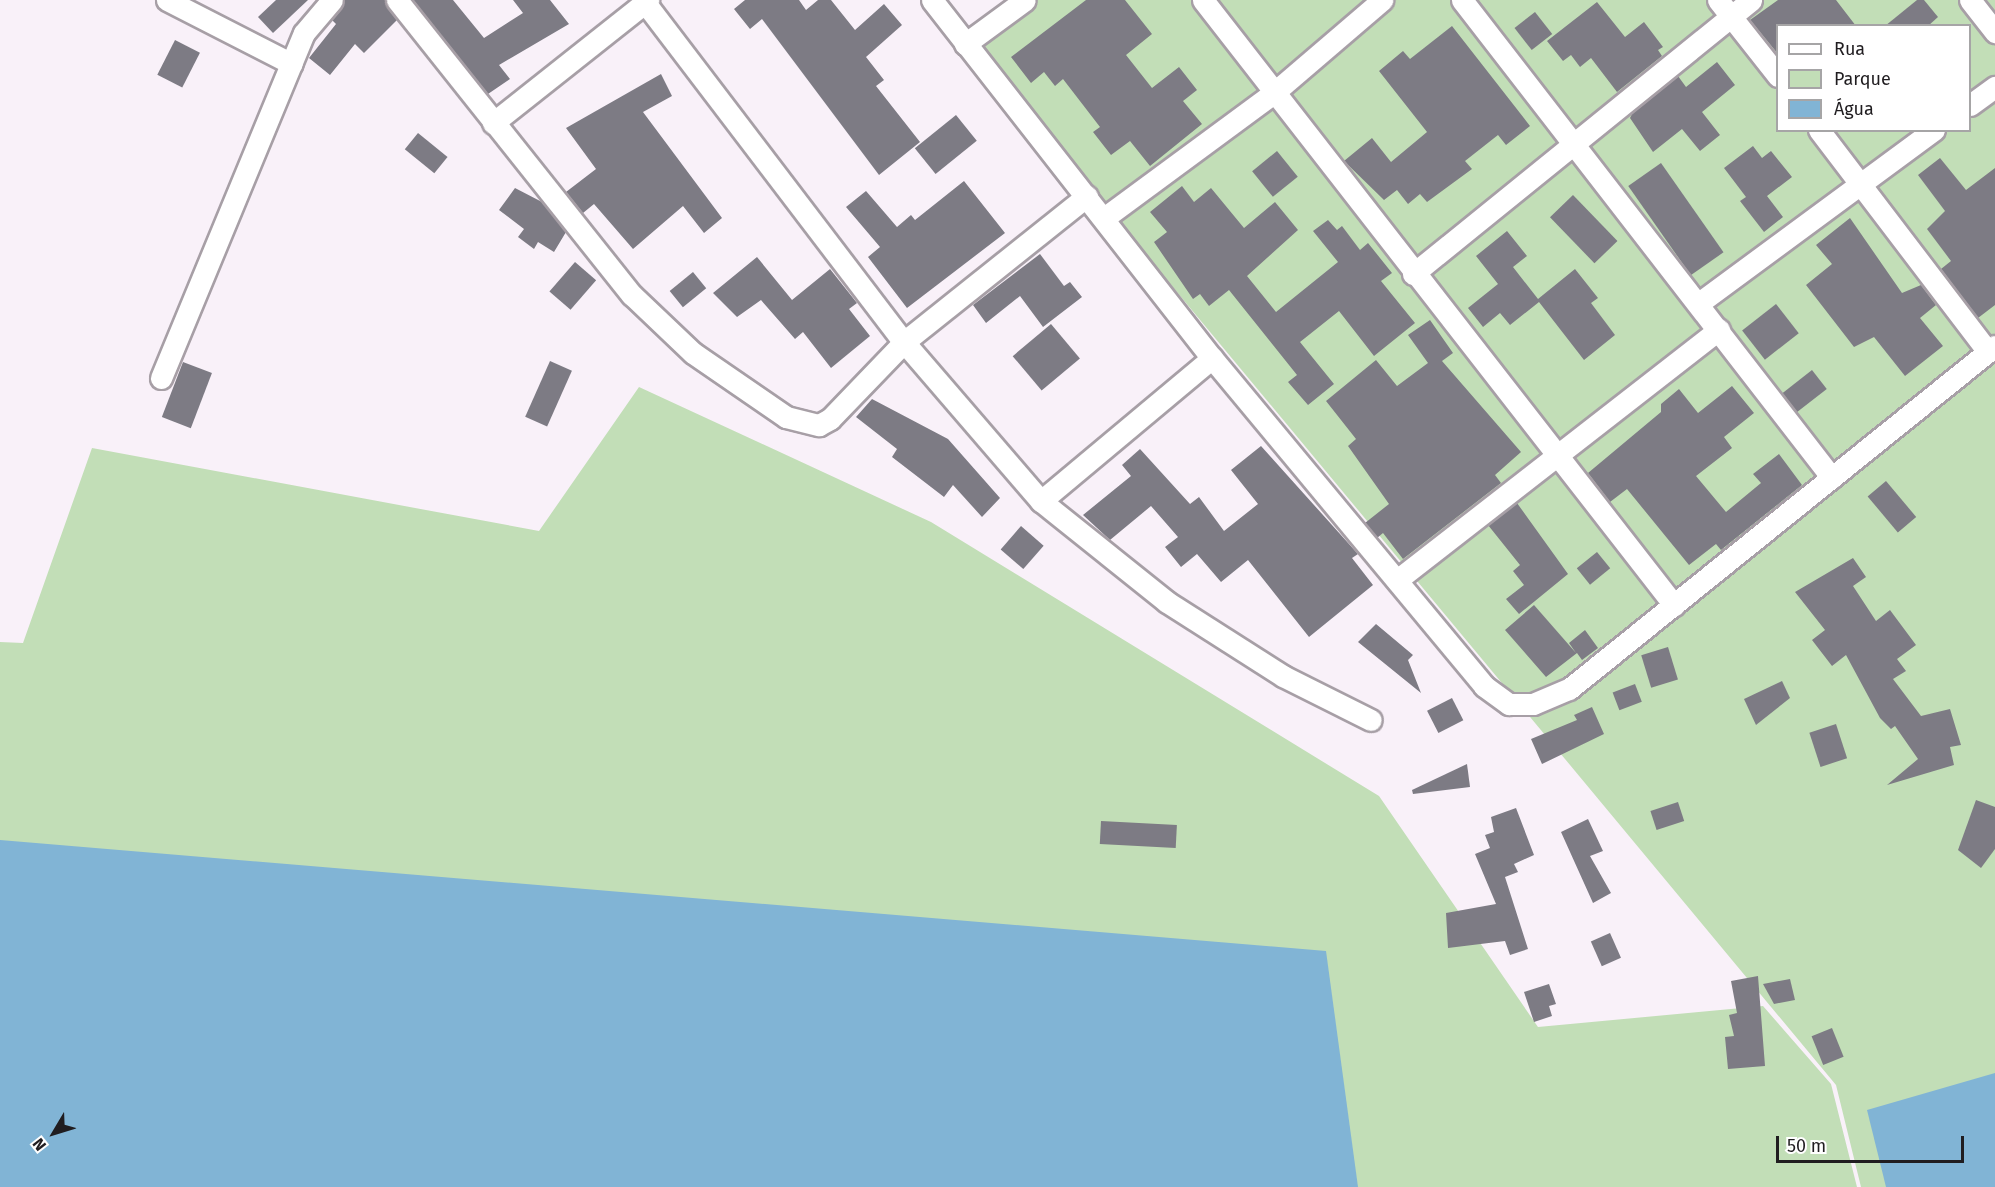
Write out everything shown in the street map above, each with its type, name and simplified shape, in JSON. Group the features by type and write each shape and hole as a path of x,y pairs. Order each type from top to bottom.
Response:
{"street":[{"path":"167,0 292,64"},
{"path":"161,378 304,33 332,0"},
{"path":"397,0 632,295 693,353 786,417 819,425 830,418 904,342 1087,196"},
{"path":"932,0 1212,358 1484,686 1509,704 1533,704 1569,689 1991,349 1821,132"},
{"path":"965,44 1024,0"},
{"path":"1203,0 1276,92 1413,274 1674,605"},
{"path":"1104,218 1276,92 1382,0"},
{"path":"1462,0 1719,329 1832,478"},
{"path":"1413,274 1573,143 1725,8 1751,0"},
{"path":"1970,0 1995,32"},
{"path":"493,123 645,1 904,342 1041,501 1167,602 1283,676 1371,720"},
{"path":"1725,8 1776,73"},
{"path":"1971,104 1995,87"},
{"path":"1698,303 1931,132"},
{"path":"1397,580 1719,329"},
{"path":"1041,501 1212,358"}],"green space":[{"path":"1033,0 1995,0 1995,1187 1861,1187 1836,1085 974,48"},
{"path":"639,387 931,522 1379,796 1538,1027 1763,1006 1831,1084 1857,1187 0,1187 0,642 23,643 92,448 539,531"}],"water":[{"path":"0,840 1326,951 1358,1187 0,1187"},
{"path":"1995,1073 1995,1187 1886,1187 1867,1110"}],"building":[{"path":"276,0 308,0 273,33 258,17"},
{"path":"344,0 385,0 397,20 364,53 355,44 330,75 309,58 336,24 332,20"},
{"path":"413,0 453,0 484,38 523,13 513,0 550,0 569,24 499,65 510,79 488,94"},
{"path":"745,0 799,0 806,10 818,0 831,0 855,30 884,4 902,25 866,57 884,80 876,86 920,142 879,175 762,19 750,29 734,9"},
{"path":"1086,0 1125,0 1152,34 1126,55 1152,88 1179,67 1197,90 1183,101 1202,124 1150,166 1130,141 1111,155 1093,132 1100,127 1063,79 1055,86 1044,72 1031,83 1011,57"},
{"path":"1778,0 1836,0 1854,24 1776,24 1776,52 1750,20"},
{"path":"1917,0 1924,0 1938,17 1930,24 1887,24"},
{"path":"1597,2 1625,37 1644,22 1663,47 1658,50 1662,56 1617,92 1591,58 1580,67 1571,55 1563,61 1547,41"},
{"path":"1535,12 1552,34 1532,50 1515,28"},
{"path":"1452,26 1530,126 1506,145 1498,135 1465,161 1472,169 1427,202 1420,194 1408,204 1397,190 1384,200 1344,161 1372,138 1391,162 1427,132 1379,71 1403,51 1410,59"},
{"path":"175,40 200,53 182,87 157,75"},
{"path":"1717,62 1735,85 1702,112 1720,135 1700,151 1682,129 1653,152 1630,118 1633,112 1678,76 1686,87"},
{"path":"661,74 672,96 643,112 722,218 704,233 683,206 633,249 594,204 583,213 566,192 596,169 566,128"},
{"path":"956,115 977,141 936,174 915,148"},
{"path":"418,133 448,157 434,173 405,149"},
{"path":"1753,146 1762,158 1771,151 1792,177 1767,196 1783,217 1764,232 1740,201 1746,197 1724,168"},
{"path":"1277,151 1298,177 1273,197 1252,171"},
{"path":"1940,158 1966,190 1995,168 1995,305 1978,318 1941,269 1951,261 1927,229 1945,211 1918,175"},
{"path":"1661,163 1724,252 1691,275 1628,186"},
{"path":"964,181 1005,233 907,308 868,257 880,247 846,207 866,191 897,227 911,215 915,220"},
{"path":"1182,186 1194,202 1211,188 1244,228 1275,202 1298,230 1247,276 1276,312 1338,262 1313,231 1328,220 1337,230 1342,226 1360,250 1368,243 1392,273 1381,281 1415,323 1374,356 1339,311 1300,342 1334,384 1308,405 1288,382 1297,375 1229,290 1209,306 1200,294 1193,299 1154,242 1167,232 1150,212"},
{"path":"515,188 542,202 566,232 554,252 538,242 534,249 518,237 524,229 499,210"},
{"path":"1573,195 1617,241 1594,263 1550,217"},
{"path":"1850,218 1902,293 1921,285 1936,305 1920,318 1943,346 1905,376 1874,337 1854,347 1806,285 1832,264 1816,245"},
{"path":"1507,231 1527,256 1513,267 1538,299 1575,269 1598,298 1591,303 1615,335 1584,360 1539,302 1510,325 1500,313 1483,327 1468,308 1498,284 1476,256"},
{"path":"1040,254 1064,286 1070,282 1082,297 1043,327 1020,296 986,323 973,305"},
{"path":"757,257 792,300 830,269 857,303 849,309 870,336 831,368 803,332 795,339 761,300 737,317 713,293"},
{"path":"575,262 596,280 571,310 549,291"},
{"path":"693,272 706,288 683,307 670,291"},
{"path":"1776,304 1799,333 1765,360 1742,330"},
{"path":"1430,320 1453,353 1442,361 1521,452 1495,475 1501,483 1403,559 1383,533 1377,538 1365,523 1389,504 1348,446 1356,439 1326,401 1376,360 1397,386 1428,363 1408,335"},
{"path":"1051,324 1080,358 1042,391 1013,356"},
{"path":"550,361 572,371 547,426 525,417"},
{"path":"183,362 212,373 191,428 162,417"},
{"path":"1812,370 1827,389 1797,412 1782,393"},
{"path":"1732,386 1754,413 1724,437 1732,448 1696,476 1726,512 1761,483 1753,474 1779,454 1802,485 1721,550 1716,544 1689,565 1627,489 1610,502 1588,473 1661,412 1661,404 1679,389 1698,413"},
{"path":"872,399 948,439 1000,498 982,517 953,485 944,497 892,457 897,449 856,417"},
{"path":"1261,446 1358,554 1352,558 1373,585 1309,637 1248,560 1221,582 1197,554 1181,567 1165,547 1178,537 1151,506 1110,540 1083,515 1131,476 1122,465 1140,449 1190,504 1199,497 1224,531 1258,504 1231,470"},
{"path":"1886,481 1916,517 1898,532 1868,496"},
{"path":"1517,503 1568,574 1519,614 1506,599 1524,585 1513,571 1520,565 1488,525"},
{"path":"1021,526 1044,546 1023,569 1001,549"},
{"path":"1597,552 1610,568 1590,585 1577,568"},
{"path":"1853,558 1866,577 1853,586 1876,621 1890,610 1916,645 1897,659 1906,671 1893,679 1921,716 1950,709 1961,745 1950,747 1954,765 1887,785 1918,759 1895,726 1891,729 1880,718 1846,655 1832,666 1812,640 1825,630 1795,592"},
{"path":"1534,605 1576,653 1569,643 1585,630 1598,648 1582,660 1577,653 1546,677 1505,630"},
{"path":"1376,624 1413,655 1408,660 1421,693 1358,642"},
{"path":"1668,647 1678,680 1651,688 1641,655"},
{"path":"1782,681 1790,698 1756,725 1744,699"},
{"path":"1635,684 1642,702 1619,710 1613,693"},
{"path":"1452,698 1463,720 1438,733 1427,711"},
{"path":"1592,707 1604,734 1542,764 1531,739 1577,720 1574,715"},
{"path":"1836,724 1847,758 1820,767 1809,733"},
{"path":"1467,764 1470,787 1413,794 1412,790"},
{"path":"1976,800 1995,807 1995,849 1981,868 1958,850"},
{"path":"1678,802 1684,821 1657,830 1650,811"},
{"path":"1516,808 1534,855 1514,864 1518,872 1505,877 1528,949 1510,955 1505,941 1448,948 1446,913 1496,904 1475,854 1490,848 1485,835 1494,832 1491,817"},
{"path":"1588,819 1603,851 1590,856 1611,893 1593,903 1561,832"},
{"path":"1101,821 1177,825 1176,848 1100,844"},
{"path":"1610,933 1621,958 1602,966 1591,942"},
{"path":"1758,976 1765,1066 1728,1069 1725,1037 1734,1036 1729,1015 1737,1013 1731,981"},
{"path":"1790,979 1795,1000 1774,1004 1763,984"},
{"path":"1549,984 1556,1004 1549,1006 1552,1016 1534,1022 1524,992"},
{"path":"1832,1028 1844,1057 1823,1065 1812,1036"}]}
